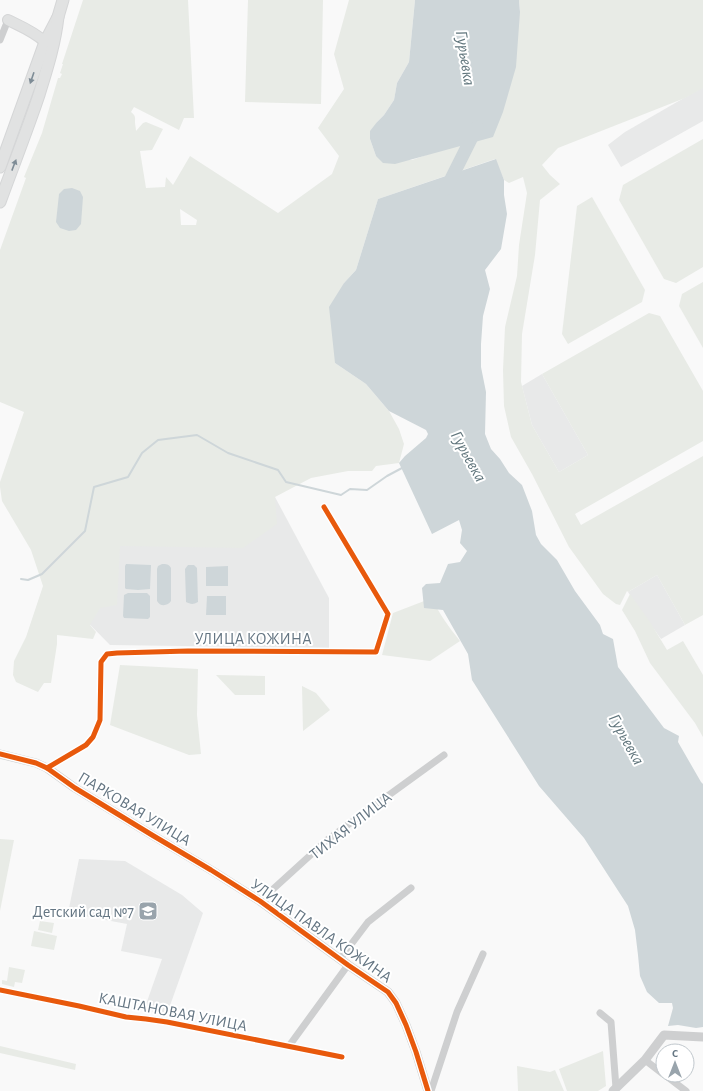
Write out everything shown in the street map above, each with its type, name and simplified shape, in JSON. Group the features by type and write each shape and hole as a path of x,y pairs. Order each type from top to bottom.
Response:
{"main road":[{"path":"0,167 63,0"},
{"path":"8,20 32,32 50,32"},
{"path":"32,32 50,32"},
{"path":"49,63 48,47 50,32"},
{"path":"0,202 28,129 49,63 50,32"}],"street":[{"path":"0,40 8,20"},
{"name":"УЛИЦА КОЖИНА","path":"47,768 86,746 93,737 100,720 101,662 107,654 188,651 376,652 388,614 324,507"},
{"name":"ПАРКОВАЯ УЛИЦА","path":"0,754 36,763 47,768 88,796 211,870"},
{"name":"ТИХАЯ УЛИЦА","path":"260,901 327,840 444,755"},
{"name":"УЛИЦА ПАВЛА КОЖИНА","path":"211,870 260,901 388,992 396,1003 416,1052 428,1091"},
{"path":"340,958 368,922 411,888"},
{"path":"431,1091 457,1012 483,954"},
{"path":"289,1046 348,965"},
{"name":"КАШТАНОВАЯ УЛИЦА","path":"0,990 126,1017 167,1022 342,1057"},
{"path":"600,1014 611,1022 614,1090"},
{"path":"614,1090 645,1060 664,1035 703,1037"},
{"path":"645,1060 655,1067"},
{"path":"676,1083 686,1091"}],"shaded area":[{"path":"83,0 188,0 194,118 184,118 179,130 134,107 131,112 135,117 136,131 143,123 146,122 163,129 152,150 140,151 146,188 165,187 166,177 173,185 190,156 278,213 332,174 339,156 318,128 344,89 334,54 349,0 415,0 409,62 397,83 394,100 384,115 377,122 370,139 376,156 412,160 429,154 520,10 519,0 703,0 703,88 685,98 558,148 542,165 560,184 540,200 535,255 522,334 521,382 532,425 559,472 588,455 542,374 649,313 660,316 703,391 703,441 575,514 581,525 703,456 703,615 685,625 657,575 628,592 627,591 620,605 616,604 603,594 569,547 532,474 511,437 504,406 503,370 505,327 517,276 519,245 527,193 523,177 509,183 504,180 495,159 378,199 356,270 344,283 335,363 366,384 389,411 399,429 404,444 399,463 376,466 372,471 348,471 311,478 275,497 277,524 243,548 120,546 117,605 100,608 90,625 96,632 93,639 57,635 51,683 44,683 38,692 16,682 13,675 14,661 26,637 43,586 31,550 2,501 0,487 0,482 24,412 0,402 0,250 26,178 24,177 42,133 58,78 60,78 62,74 60,73","holes":["180,209 197,220 196,225 181,225"]},
{"path":"248,0 323,0 321,104 245,102"},
{"path":"703,87 703,121 621,167 608,145 625,132"},
{"path":"703,139 703,267 676,283 664,279 619,200 623,185"},
{"path":"592,197 645,290 642,302 568,344 562,334 577,206"},
{"path":"703,282 703,348 679,306 682,294"},
{"path":"542,374 588,455 559,472 532,425 522,386"},
{"path":"275,497 329,598 329,648 110,645 50,584 77,532"},
{"path":"657,575 685,625 661,639 628,592"},
{"path":"630,594 650,622 667,650 683,641 703,675 703,737 695,723 650,663 635,631 622,610"},
{"path":"432,598 441,615 460,641 430,661 382,655 393,613"},
{"path":"120,665 198,669 197,715 201,754 189,755 110,725"},
{"path":"216,675 265,676 265,695 235,695"},
{"path":"302,686 316,693 330,710 303,731"},
{"path":"0,839 14,840 0,911"},
{"path":"79,859 125,861 182,895 203,913 167,1014 144,1010 162,959 121,951 127,924 68,913"},
{"path":"40,921 54,923 52,933 38,930"},
{"path":"34,931 57,936 54,950 31,946"},
{"path":"9,967 25,970 22,983 15,982 14,987 2,984 2,980 7,981"},
{"path":"0,1046 76,1064 75,1070 0,1053"},
{"path":"603,1051 606,1086 598,1091 567,1091 559,1069"},
{"path":"517,1066 550,1072 555,1070 564,1091 518,1091"}],"water":[{"path":"415,0 519,0 520,12 516,67 503,112 493,137 395,164 383,163 376,156 370,139 370,131 384,115 394,100 397,83 409,62"},
{"path":"496,159 504,180 504,195 507,214 501,249 485,270 490,289 483,316 481,344 481,367 486,392 485,434 491,449 509,473 522,485 532,511 536,535 541,544 557,560 575,591 600,625 603,634 613,639 618,667 664,728 679,736 678,742 703,784 703,1027 696,1028 678,1025 668,1026 673,1008 672,1003 659,1003 647,992 640,976 635,930 628,906 584,838 539,786 472,680 468,654 443,610 424,608 422,588 426,584 440,583 448,564 460,562 467,551 460,543 462,530 459,520 432,534 399,463 426,438 428,434 426,430 389,411 366,384 335,363 329,307 344,283 356,270 378,199"},
{"path":"72,188 80,191 83,197 81,224 76,230 69,231 60,228 56,222 59,194 64,189"},
{"path":"126,564 151,565 150,589 138,590 125,588"},
{"path":"166,564 171,568 171,601 164,605 158,603 157,601 157,569 158,566"},
{"path":"188,565 194,565 197,568 198,602 193,604 186,602 185,569"},
{"path":"228,566 228,586 206,586 206,567"},
{"path":"128,593 147,593 150,596 150,617 148,619 124,618 124,595"},
{"path":"207,596 226,596 226,615 206,615"}],"waterway":[{"name":"Гурьевка","path":"446,189 477,127"},
{"path":"21,579 28,580 42,574 85,531 94,487 128,477 142,453 158,440 197,435 228,453 278,470 286,482 341,495 350,489 367,490 387,476 402,468"}],"cycle path":[{"path":"47,768 86,745 93,737 100,720 101,662 107,654 188,651 376,652 388,614 324,507"},
{"path":"0,754 36,763 47,768 75,788 260,901 388,992 396,1003 406,1025 428,1091"},
{"path":"0,990 126,1017 167,1022 342,1057"}],"place":[{"name":"Детский сад №7","path":"148,911"}]}
